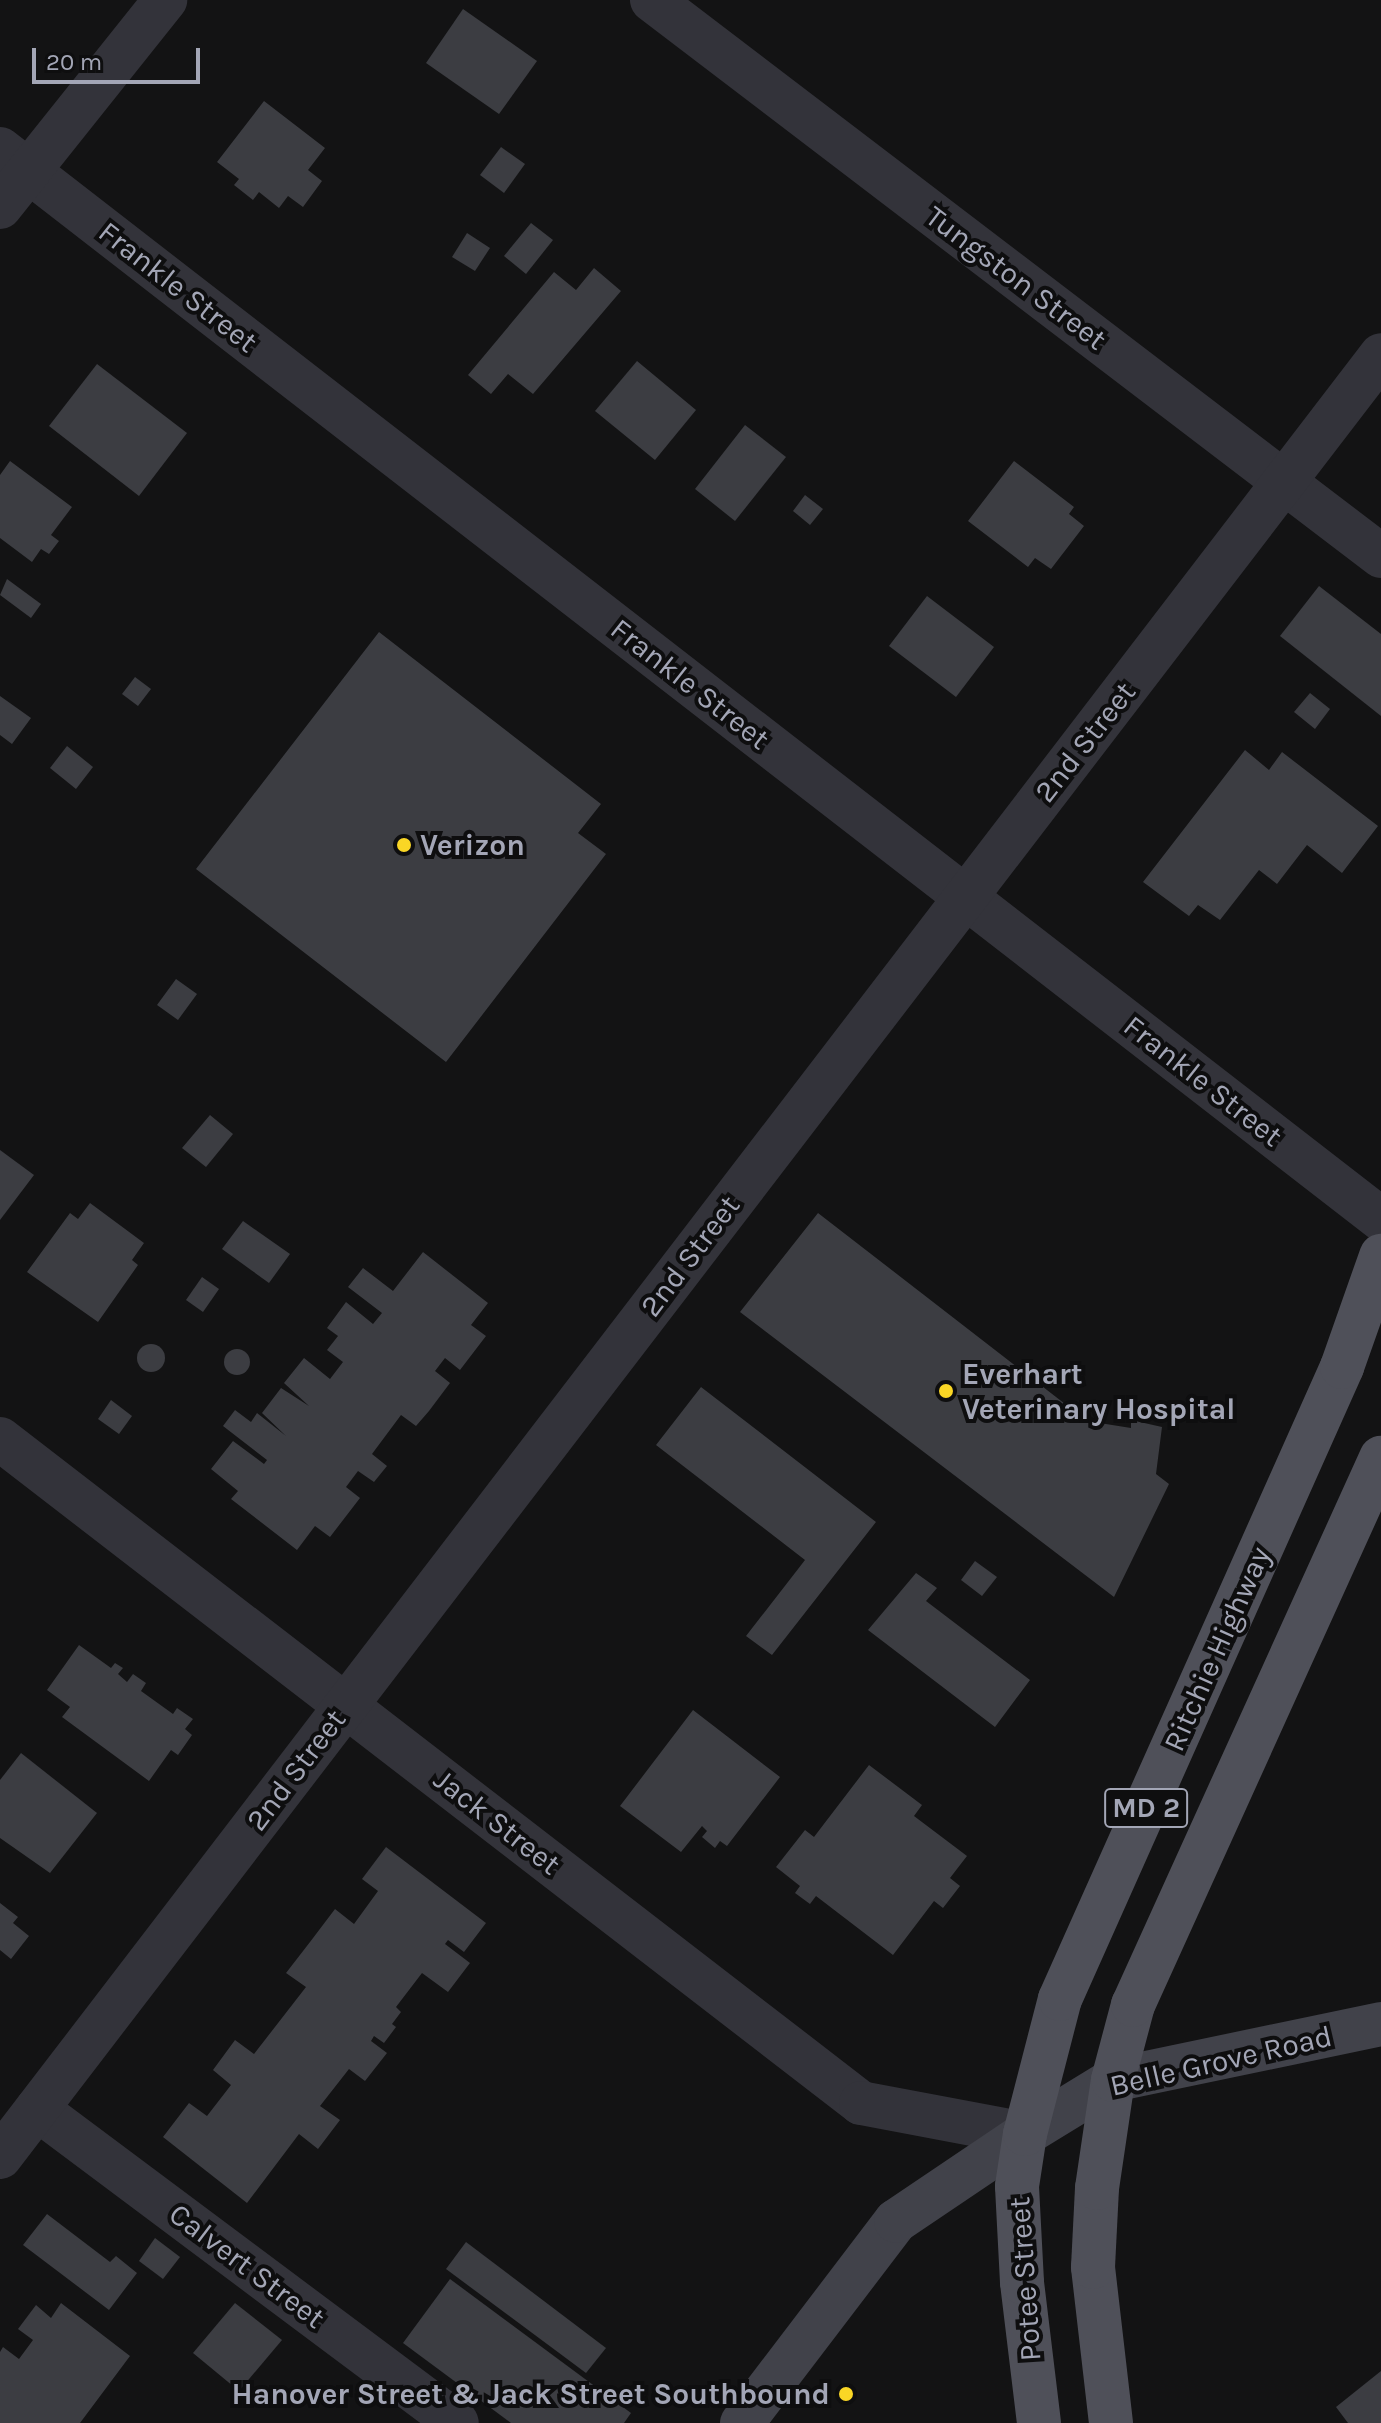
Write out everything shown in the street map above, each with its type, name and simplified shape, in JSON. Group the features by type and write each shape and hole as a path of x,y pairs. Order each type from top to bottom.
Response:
{"main road":[{"name":"Ritchie Highway","path":"1025,2134 1060,1999 1342,1367 1381,1256"},
{"name":"MD 2","path":"1111,2423 1093,2267 1097,2188 1113,2080 1133,2005 1381,1458"},
{"name":"Belle Grove Road","path":"742,2423 896,2221 1025,2134 1113,2080 1381,2024"},
{"name":"Potee Street","path":"1025,2134 1017,2186 1039,2423"}],"street":[{"path":"0,207 14,160 165,0"},
{"name":"Tungston Street","path":"652,0 1381,556"},
{"name":"Frankle Street","path":"14,160 1381,1219"},
{"name":"2nd Street","path":"0,2157 1381,355"},
{"name":"Jack Street","path":"0,1439 861,2103 1025,2134"},
{"name":"Calvert Street","path":"37,2109 457,2423"}],"building":[{"path":"463,9 537,61 499,114 426,63"},
{"path":"264,101 325,148 308,170 322,181 303,207 288,196 279,208 259,192 253,200 234,185 239,179 217,162"},
{"path":"501,147 525,164 504,193 480,175"},
{"path":"531,223 553,240 526,274 504,256"},
{"path":"467,233 490,248 475,271 452,257"},
{"path":"594,268 621,291 533,394 508,374 491,394 468,375 554,272 576,290"},
{"path":"637,361 696,410 655,460 595,411"},
{"path":"97,364 187,433 139,496 49,426"},
{"path":"745,425 786,457 735,521 695,489"},
{"path":"10,461 72,507 51,535 59,541 49,554 41,549 32,562 0,538 0,475"},
{"path":"1014,461 1074,507 1069,514 1084,526 1051,569 1035,558 1028,567 968,521"},
{"path":"805,495 823,509 810,525 793,511"},
{"path":"7,579 41,604 31,618 0,595"},
{"path":"1319,586 1381,634 1381,716 1280,636"},
{"path":"927,596 994,647 956,697 889,646"},
{"name":"Verizon","path":"379,632 601,804 578,833 606,854 446,1062 196,869"},
{"path":"135,677 151,689 138,706 122,694"},
{"path":"1310,693 1330,709 1315,729 1294,712"},
{"path":"0,696 31,718 12,744 0,735"},
{"path":"67,746 93,767 76,789 50,768"},
{"path":"1245,750 1269,770 1282,752 1378,826 1342,873 1307,845 1277,884 1259,870 1220,920 1198,905 1189,916 1143,882"},
{"path":"176,979 197,994 178,1020 157,1005"},
{"path":"210,1115 233,1134 206,1167 182,1148"},
{"path":"0,1150 34,1175 0,1220"},
{"path":"90,1203 144,1243 132,1260 138,1265 98,1322 27,1272 70,1213 78,1219"},
{"name":"Everhart Veterinary Hospital","path":"818,1213 1087,1421 1131,1428 1131,1420 1162,1427 1156,1474 1169,1484 1114,1597 740,1312"},
{"path":"243,1221 290,1254 269,1283 222,1249"},
{"path":"423,1252 488,1303 471,1325 486,1336 460,1370 445,1358 435,1371 450,1383 429,1411 416,1426 401,1415 372,1454 387,1466 374,1482 358,1471 346,1487 360,1498 330,1537 315,1526 297,1550 231,1499 238,1491 211,1469 233,1441 264,1464 267,1460 223,1426 235,1410 251,1422 257,1413 286,1436 262,1413 281,1388 309,1406 284,1383 304,1358 330,1379 343,1362 327,1350 338,1336 327,1328 346,1302 373,1324 382,1313 348,1287 363,1268 393,1291"},
{"path":"202,1277 219,1289 203,1312 186,1300"},
{"path":"151,1344 161,1348 165,1358 161,1368 151,1372 141,1368 137,1358 141,1348"},
{"path":"237,1349 246,1353 250,1362 246,1371 237,1375 228,1371 224,1362 228,1353"},
{"path":"701,1387 876,1522 772,1655 746,1636 805,1560 656,1445"},
{"path":"111,1400 132,1416 119,1434 98,1419"},
{"path":"975,1561 997,1577 982,1596 961,1580"},
{"path":"916,1573 937,1588 926,1601 1030,1680 995,1727 868,1630"},
{"path":"79,1645 111,1668 115,1663 123,1668 118,1674 127,1682 133,1674 146,1683 141,1691 173,1714 177,1708 193,1719 185,1729 192,1735 178,1755 171,1750 149,1781 62,1717 70,1707 47,1690"},
{"path":"693,1710 780,1777 727,1846 720,1841 715,1848 702,1837 707,1831 702,1826 681,1852 620,1806"},
{"path":"21,1753 97,1813 50,1873 0,1838 0,1780"},
{"path":"869,1765 922,1805 914,1816 967,1856 950,1878 960,1886 943,1908 934,1901 893,1955 816,1896 810,1904 795,1893 800,1886 776,1867 805,1830 814,1837"},
{"path":"386,1847 486,1923 464,1952 448,1940 445,1944 470,1963 448,1992 422,1973 396,2007 401,2012 392,2024 396,2027 384,2043 374,2036 371,2041 387,2053 365,2081 349,2069 320,2106 340,2120 318,2149 299,2134 247,2203 163,2137 189,2103 207,2116 231,2085 213,2070 235,2040 254,2054 306,1987 286,1973 335,1909 354,1924 378,1891 362,1879"},
{"path":"0,1903 18,1917 13,1923 29,1936 11,1959 0,1950"},
{"path":"47,2214 110,2262 116,2256 137,2273 109,2310 23,2245"},
{"path":"155,2238 180,2257 163,2279 139,2261"},
{"path":"466,2242 606,2348 586,2373 446,2269"},
{"path":"450,2279 631,2413 624,2423 511,2423 403,2343"},
{"path":"61,2303 130,2356 80,2423 0,2423 0,2352 3,2347 19,2359 33,2340 18,2329 36,2305 51,2318"},
{"path":"235,2303 282,2340 239,2391 193,2353"},
{"path":"1381,2371 1381,2423 1348,2423 1336,2407"}],"place":[{"name":"Verizon","path":"404,845"},
{"name":"Everhart Veterinary Hospital","path":"946,1391"},
{"name":"Hanover Street & Jack Street Southbound","path":"846,2394"}]}
